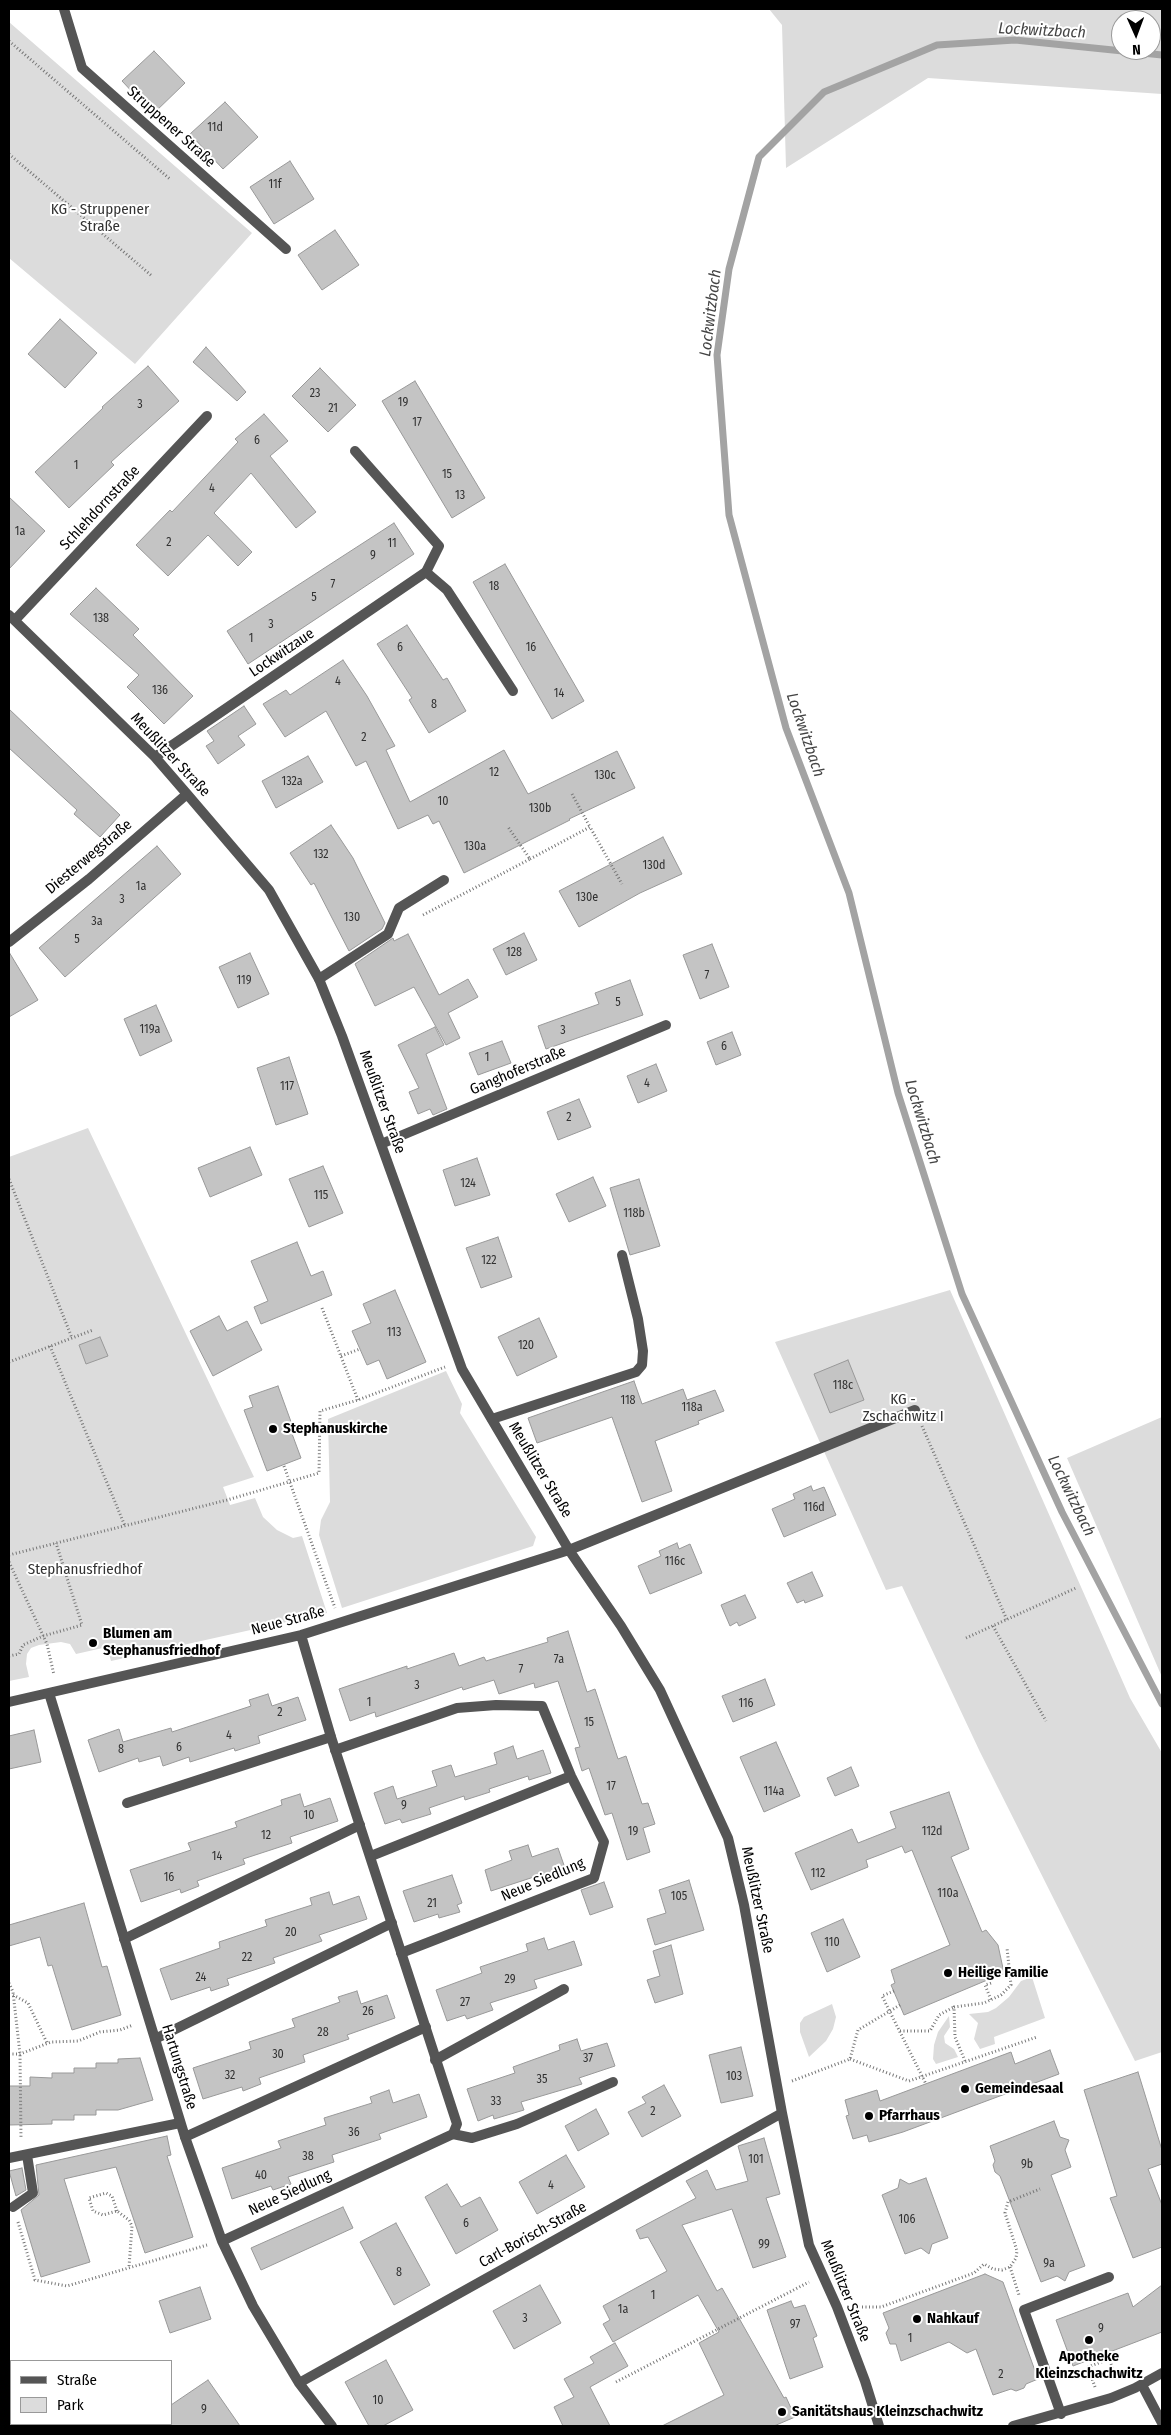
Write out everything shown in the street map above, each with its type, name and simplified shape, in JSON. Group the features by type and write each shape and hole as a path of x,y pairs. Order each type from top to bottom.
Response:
{"street":[{"name":"Struppener Straße","path":"64,9 82,68 286,249"},
{"name":"Schlehdornstraße","path":"12,617 207,416"},
{"name":"Lockwitzaue","path":"156,758 426,572 439,546 356,451"},
{"path":"426,572 447,590 514,690"},
{"name":"Meußlitzer Straße","path":"12,617 156,758 269,890 319,979 381,1144 459,1362 569,1550 621,1626 660,1690 728,1838 744,1905 782,2113 809,2245 837,2307 880,2426"},
{"name":"Diesterwegstraße","path":"9,942 89,879 187,794"},
{"path":"319,979 388,934 399,908 444,880"},
{"name":"Ganghoferstraße","path":"381,1144 666,1025"},
{"path":"492,1419 636,1372 642,1365 643,1350 638,1319 622,1254"},
{"name":"Neue Straße","path":"9,1702 301,1635 569,1550 915,1410"},
{"path":"301,1635 331,1738 457,2124 453,2134 472,2138 517,2124 613,2082"},
{"name":"Hartungstraße","path":"53,1692 124,1939 180,2123 222,2241 253,2306 299,2383 332,2426"},
{"name":"Neue Siedlung","path":"335,1750 457,1708 496,1705 542,1706 571,1776 604,1842 594,1878 401,1953"},
{"path":"127,1803 331,1738"},
{"path":"371,1856 571,1776"},
{"path":"124,1939 360,1825"},
{"path":"155,2039 392,1923"},
{"path":"435,2060 564,1989"},
{"path":"185,2137 426,2027"},
{"name":"Carl-Borisch-Straße","path":"299,2383 782,2113"},
{"path":"9,2158 180,2123"},
{"name":"Neue Siedlung","path":"222,2241 453,2134"},
{"path":"13,2207 33,2193 24,2155"},
{"path":"1061,2414 1024,2310 1109,2276"},
{"path":"1013,2426 1100,2402 1142,2385 1162,2373"},
{"path":"1142,2385 1162,2423"}],"path":[{"path":"9,41 171,180"},
{"path":"9,154 152,276"},
{"path":"572,794 622,884"},
{"path":"508,827 530,859"},
{"path":"415,920 590,827"},
{"path":"9,1179 72,1338"},
{"path":"322,1308 358,1400"},
{"path":"9,1362 93,1330"},
{"path":"50,1346 125,1526"},
{"path":"341,1356 360,1348"},
{"path":"9,1555 125,1526 319,1473 320,1411 358,1400 459,1362"},
{"path":"915,1410 1007,1620"},
{"path":"284,1466 340,1623"},
{"path":"9,1656 19,1654 23,1645 43,1636 82,1625 56,1543"},
{"path":"9,1562 43,1636 53,1692"},
{"path":"966,1638 1076,1588"},
{"path":"992,1626 1046,1721"},
{"path":"900,2031 930,2031 939,2014 954,2007 984,2004 1001,1995 1011,1985 1006,1948"},
{"path":"1004,1975 1005,1969 1009,1968"},
{"path":"9,1983 13,1995 20,2054 24,2155"},
{"path":"991,1983 985,1985 991,2000"},
{"path":"894,1991 882,1996 926,2084"},
{"path":"13,1995 28,2003 46,2043"},
{"path":"850,2060 858,2030 900,2005"},
{"path":"954,2007 955,2037 965,2061"},
{"path":"9,2054 20,2054 46,2043 78,2041 100,2032 120,2030 148,2018"},
{"path":"777,2085 850,2060 909,2081 1036,2037"},
{"path":"837,2307 881,2307 974,2273 984,2264 993,2269 1002,2270 1010,2267 1016,2258 1017,2251 1005,2213 1008,2202 1040,2189"},
{"path":"117,2211 103,2215 93,2211 89,2198 106,2193 112,2196 117,2211 129,2220 132,2226 128,2267"},
{"path":"13,2207 35,2280 67,2286 222,2241"},
{"path":"1010,2267 1024,2310"},
{"path":"616,2382 822,2275"},
{"path":"1100,2402 1088,2367 1109,2359 1116,2376"}],"green space":[{"path":"769,9 1162,9 1162,94 928,78 786,168 782,25"},
{"name":"KG - Struppener Straße","path":"9,22 252,233 135,364 9,258"},
{"name":"Stephanusfriedhof","path":"88,1128 254,1477 223,1487 230,1505 255,1498 263,1517 277,1530 293,1538 302,1536 327,1613 111,1661 107,1647 76,1654 70,1644 61,1642 39,1645 31,1648 27,1654 26,1664 29,1677 9,1681 9,1157"},
{"name":"KG - Zschachwitz I","path":"950,1290 1130,1698 1162,1753 1162,2052 1135,2061 980,1752 902,1586 886,1590 775,1342"},
{"path":"446,1371 462,1404 460,1413 536,1537 533,1546 342,1608 319,1535 321,1520 330,1502 328,1419"},
{"path":"1162,1417 1162,1677 1067,1458"},
{"path":"1032,1977 1045,2018 994,2037 995,2044 980,2049 974,2039 978,2023 969,2014 988,2012 996,2008 1009,1997 1021,1981"},
{"path":"832,2004 836,2017 833,2029 826,2041 809,2057 800,2032 800,2023 804,2017"},
{"path":"949,2016 950,2027 944,2036 945,2043 954,2049 958,2057 936,2064 933,2059 934,2045 938,2032"}],"building":[{"path":"154,51 185,83 153,114 122,81"},
{"path":"225,102 258,137 223,169 190,134"},
{"path":"290,161 314,199 274,224 250,187"},
{"path":"335,230 359,265 322,290 298,255"},
{"path":"60,319 97,353 65,388 28,354"},
{"path":"206,347 246,392 237,401 193,362"},
{"path":"148,366 179,401 111,462 114,465 69,508 35,472 102,407"},
{"path":"320,368 356,405 328,432 292,396"},
{"path":"415,381 485,498 452,518 382,401"},
{"path":"264,414 288,441 270,456 316,512 296,528 251,473 214,513 252,552 238,566 208,535 168,576 136,545 170,510 172,512 238,442 235,439"},
{"path":"9,497 45,531 9,569"},
{"path":"394,523 414,554 248,664 227,631"},
{"path":"505,564 584,701 552,719 473,582"},
{"path":"96,588 139,629 133,635 193,696 164,724 127,687 139,675 70,614"},
{"path":"407,625 443,680 447,678 466,711 429,733 409,700 412,698 377,644"},
{"path":"343,660 367,696 395,746 386,750 410,802 504,750 528,794 617,751 635,788 569,819 464,873 439,821 433,824 428,815 398,829 366,761 356,766 326,711 285,737 263,704 286,690 290,695"},
{"path":"244,706 256,724 238,736 245,745 218,764 206,746 214,741 207,731"},
{"path":"9,709 120,815 100,837 74,814 77,810 9,748"},
{"path":"308,756 323,782 276,808 262,781"},
{"path":"331,825 353,858 385,923 382,929 349,951 314,883 311,885 290,853"},
{"path":"663,837 682,874 640,893 579,927 559,891"},
{"path":"157,846 181,874 65,977 39,948"},
{"path":"524,933 537,960 506,975 493,949"},
{"path":"408,934 439,995 468,979 478,997 448,1013 460,1038 446,1045 414,987 375,1006 355,964 393,938 394,941"},
{"path":"712,944 729,987 700,999 683,955"},
{"path":"9,952 38,1000 9,1017"},
{"path":"250,953 269,994 238,1008 219,967"},
{"path":"630,980 643,1015 546,1049 538,1026 599,1004 595,993"},
{"path":"156,1005 172,1041 140,1056 124,1019"},
{"path":"435,1027 444,1045 426,1054 447,1109 433,1115 430,1109 418,1114 409,1092 419,1088 398,1045"},
{"path":"732,1032 741,1055 716,1065 707,1042"},
{"path":"502,1041 511,1063 478,1075 469,1053"},
{"path":"289,1057 308,1114 276,1125 257,1068"},
{"path":"656,1064 667,1091 638,1103 627,1076"},
{"path":"579,1099 591,1127 558,1140 547,1112"},
{"path":"250,1147 262,1175 210,1197 198,1168"},
{"path":"477,1158 490,1195 455,1206 443,1170"},
{"path":"323,1166 343,1213 309,1227 289,1179"},
{"path":"593,1177 606,1206 569,1222 556,1194"},
{"path":"639,1179 660,1246 630,1255 610,1188"},
{"path":"498,1237 512,1277 481,1288 466,1248"},
{"path":"297,1242 311,1276 323,1271 332,1295 261,1324 254,1307 268,1301 251,1261"},
{"path":"395,1290 426,1362 387,1379 379,1360 367,1365 352,1331 371,1323 363,1304"},
{"path":"219,1316 227,1331 247,1321 262,1350 213,1376 190,1331"},
{"path":"539,1318 557,1357 517,1376 498,1337"},
{"path":"100,1337 108,1356 86,1364 79,1345"},
{"path":"848,1360 864,1400 830,1413 814,1374"},
{"path":"634,1381 642,1404 683,1389 687,1400 715,1390 724,1411 698,1421 699,1424 655,1441 672,1491 642,1502 612,1417 537,1443 528,1418"},
{"name":"Stephanuskirche","path":"278,1386 294,1430 291,1431 301,1458 267,1471 244,1410 253,1407 249,1396"},
{"path":"811,1486 813,1491 824,1487 836,1515 784,1537 772,1509 795,1499 793,1494"},
{"path":"677,1543 679,1549 690,1544 702,1573 650,1594 638,1566 661,1556 659,1551"},
{"path":"812,1572 823,1596 805,1603 804,1600 797,1603 787,1583"},
{"path":"745,1595 756,1618 739,1626 737,1622 730,1626 721,1605"},
{"path":"568,1631 587,1692 595,1689 618,1759 626,1756 642,1804 648,1803 655,1824 643,1828 650,1852 627,1860 612,1813 605,1815 589,1768 582,1771 575,1748 580,1747 558,1681 535,1688 534,1683 499,1694 494,1680 463,1690 462,1687 376,1717 375,1712 350,1721 339,1689 407,1666 407,1669 454,1653 459,1666 484,1657 486,1661 548,1642 547,1638"},
{"path":"765,1679 775,1705 733,1722 722,1696"},
{"path":"268,1694 272,1706 298,1697 306,1720 258,1736 260,1743 235,1751 234,1748 190,1762 189,1757 163,1766 160,1756 139,1762 138,1758 99,1772 88,1740 119,1729 123,1742 171,1728 172,1732 251,1706 249,1700"},
{"path":"34,1730 41,1762 9,1769 9,1736"},
{"path":"776,1742 800,1796 764,1812 740,1757"},
{"path":"513,1746 517,1759 543,1750 551,1773 529,1780 528,1776 489,1789 490,1792 465,1800 464,1796 429,1808 431,1814 402,1823 400,1819 385,1824 374,1793 393,1786 397,1799 437,1786 432,1771 451,1765 455,1777 497,1764 494,1753"},
{"path":"851,1767 859,1786 835,1796 827,1778"},
{"path":"949,1792 969,1849 951,1857 982,1932 986,1930 998,1945 1004,1973 904,2015 891,1985 895,1983 891,1970 950,1945 912,1850 905,1853 902,1846 866,1860 868,1867 811,1890 795,1853 852,1829 858,1843 896,1828 890,1812"},
{"path":"300,1794 304,1807 330,1798 338,1821 290,1837 292,1843 243,1859 245,1864 197,1881 199,1886 181,1893 180,1889 141,1902 130,1870 191,1850 188,1843 237,1827 235,1822 282,1805 281,1800"},
{"path":"528,1845 532,1857 558,1848 566,1871 545,1878 543,1874 491,1891 485,1870 512,1860 509,1851"},
{"path":"452,1875 462,1903 457,1905 460,1912 439,1918 438,1914 414,1922 403,1891"},
{"path":"689,1880 704,1930 655,1945 647,1919 666,1913 659,1890"},
{"path":"604,1882 613,1907 590,1915 581,1890"},
{"path":"329,1892 333,1905 359,1896 367,1919 319,1935 322,1941 273,1958 275,1963 227,1979 229,1985 211,1991 210,1987 171,2000 160,1969 220,1948 219,1942 267,1926 265,1920 312,1905 310,1898"},
{"path":"84,1903 102,1967 107,1966 121,2015 72,2030 52,1965 48,1966 40,1937 9,1946 9,1925"},
{"path":"843,1919 860,1957 827,1972 811,1933"},
{"path":"544,1938 548,1950 574,1941 582,1965 534,1980 537,1988 490,2003 493,2010 467,2019 465,2015 447,2021 436,1990 482,1973 480,1967 528,1951 526,1944"},
{"path":"671,1945 683,1994 655,2003 647,1980 660,1976 653,1951"},
{"path":"357,1991 361,2004 387,1995 395,2018 347,2035 349,2039 303,2055 305,2062 259,2078 261,2084 243,2091 242,2087 203,2099 193,2068 251,2049 249,2042 295,2027 292,2019 340,2002 338,1997"},
{"path":"577,2039 581,2051 607,2043 615,2066 579,2078 582,2084 521,2102 524,2110 494,2119 493,2115 478,2121 467,2089 515,2073 513,2067 560,2050 559,2045"},
{"path":"741,2047 753,2096 721,2103 709,2055"},
{"name":"Gemeindesaal","path":"1050,2050 1059,2074 903,2132 869,2142 867,2135 853,2139 846,2116 849,2115 845,2100 877,2090 880,2101 1011,2052 1015,2064"},
{"path":"140,2058 153,2100 118,2110 96,2110 96,2115 74,2115 74,2120 52,2120 52,2124 9,2125 9,2086 30,2086 30,2077 52,2078 52,2073 74,2073 74,2068 96,2068 96,2063 118,2063 118,2059"},
{"path":"1138,2072 1162,2150 1162,2164 1148,2169 1162,2205 1162,2247 1133,2258 1110,2198 1117,2196 1084,2090"},
{"path":"664,2085 681,2116 642,2137 628,2112 646,2103 642,2097"},
{"path":"389,2090 393,2103 419,2094 427,2117 379,2134 381,2139 332,2155 334,2162 288,2177 291,2184 273,2190 271,2186 232,2199 222,2168 281,2148 278,2141 326,2125 324,2118 372,2103 370,2097"},
{"path":"596,2109 609,2134 578,2151 565,2126"},
{"path":"1054,2121 1060,2137 1069,2140 1065,2150 1071,2167 1051,2175 1085,2266 1069,2272 1065,2281 1057,2276 1041,2282 1000,2176 995,2172 993,2165 995,2161 990,2146"},
{"path":"167,2136 171,2155 167,2156 193,2237 145,2253 116,2167 64,2179 90,2262 41,2277 21,2210 39,2195 36,2165"},
{"path":"764,2138 780,2194 766,2198 786,2257 753,2268 732,2209 682,2225 717,2291 722,2288 784,2398 786,2397 795,2417 774,2426 662,2426 724,2395 699,2343 719,2332 698,2295 613,2342 603,2324 610,2320 603,2306 667,2271 648,2237 640,2239 636,2230 696,2198 686,2181 707,2170 716,2190 748,2181 738,2146"},
{"path":"566,2155 585,2187 537,2214 519,2182"},
{"path":"22,2168 26,2190 16,2196 9,2171"},
{"path":"926,2178 948,2238 932,2244 929,2254 921,2248 905,2254 882,2195 898,2188 900,2179 909,2184"},
{"path":"447,2184 461,2207 480,2197 498,2230 456,2254 425,2197"},
{"path":"343,2207 353,2228 261,2270 251,2248"},
{"path":"396,2223 430,2285 394,2305 360,2242"},
{"path":"985,2274 1003,2282 1038,2379 1016,2391 1011,2389 993,2395 976,2349 967,2353 949,2342 901,2361 896,2344 890,2344 886,2333 889,2328 883,2313"},
{"path":"540,2285 561,2323 514,2349 493,2311"},
{"path":"1162,2285 1162,2332 1073,2366 1056,2320 1128,2293 1133,2307"},
{"path":"200,2287 211,2319 170,2333 159,2301"},
{"path":"791,2301 794,2308 805,2305 817,2336 813,2338 823,2367 790,2379 767,2310"},
{"path":"615,2343 628,2366 590,2387 610,2426 563,2426 554,2407 574,2397 564,2379 594,2363 590,2357"},
{"path":"386,2360 413,2410 383,2426 369,2426 345,2382"},
{"path":"208,2380 240,2426 171,2426 172,2404"}],"waterway":[{"name":"Lockwitzbach","path":"1162,55 1015,40 937,45 824,92 759,157 729,269 717,355 729,515 786,728 849,893 898,1093 962,1294 1062,1512 1162,1704"}],"place":[{"name":"Stephanuskirche","path":"273,1429"},
{"name":"Blumen am Stephanusfriedhof","path":"93,1643"},
{"name":"Heilige Familie","path":"948,1973"},
{"name":"Gemeindesaal","path":"965,2089"},
{"name":"Pfarrhaus","path":"869,2116"},
{"name":"Nahkauf","path":"917,2319"},
{"name":"Apotheke Kleinzschachwitz","path":"1089,2340"},
{"name":"Sanitätshaus Kleinzschachwitz","path":"782,2412"}]}
